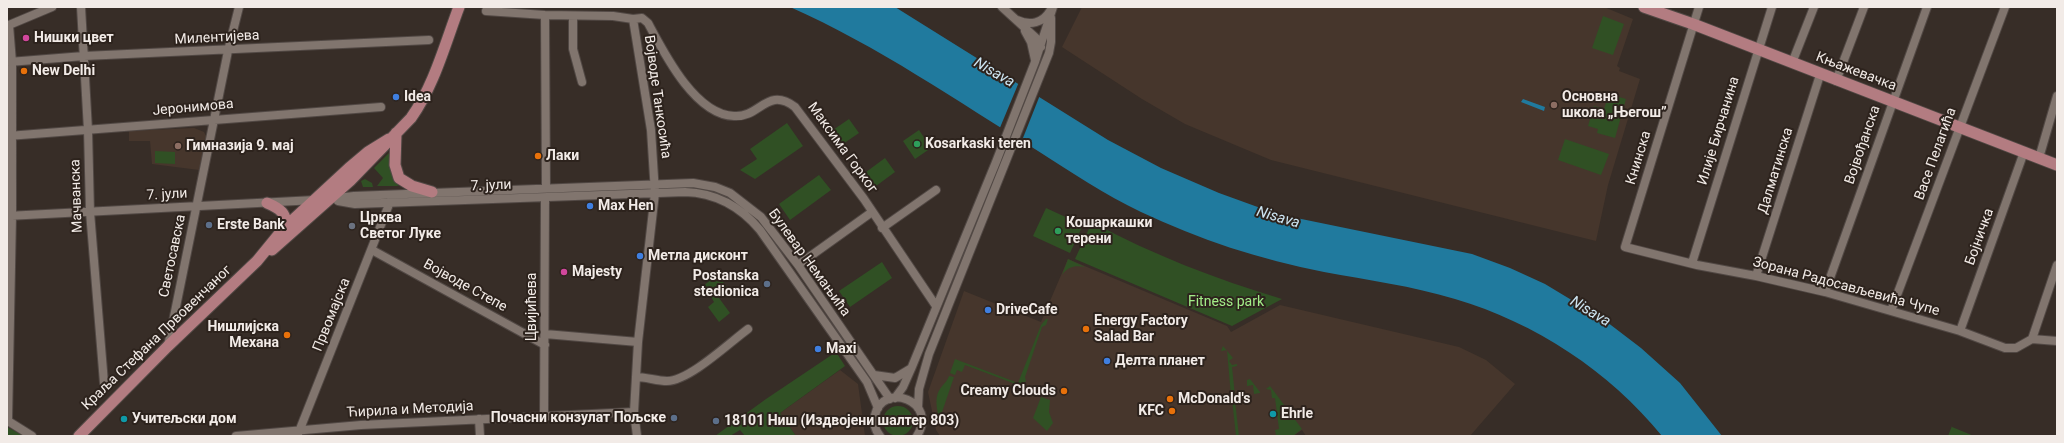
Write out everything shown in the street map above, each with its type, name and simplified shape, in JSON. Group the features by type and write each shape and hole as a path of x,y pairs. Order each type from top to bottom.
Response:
{"main road":[{"name":"Краља Стефана Првовенчаног","path":"257,261 280,245 350,181 418,109 435,70 459,7"},
{"name":"Књажевачка","path":"1644,7 1693,24 1820,75 2057,165"},
{"name":"Краља Стефана Првовенчаног","path":"79,436 168,346 257,261 284,228 368,152 393,136"},
{"path":"393,136 395,165 399,178 412,186 432,192"},
{"path":"267,203 282,212 286,220 284,228"}],"street":[{"path":"32,436 7,422 10,216 9,25 52,7"},
{"name":"Мачванска","path":"81,7 88,130 90,212 104,383"},
{"name":"Светосавска","path":"168,346 228,51 239,7"},
{"path":"1002,7 1040,44 1044,58 1044,66"},
{"name":"Книнска","path":"1625,247 1699,7"},
{"name":"Илије Бирчанина","path":"1692,263 1772,7"},
{"path":"1792,63 1814,7"},
{"path":"1836,81 1864,7"},
{"name":"Војвођанска","path":"1825,292 1927,7"},
{"name":"Васе Пелагића","path":"1891,311 2005,7"},
{"path":"486,11 633,19"},
{"path":"1015,19 1022,22 1036,23 1052,11"},
{"path":"1022,26 1029,29 1038,28 1043,25 1052,11"},
{"path":"880,436 874,421 878,408 892,398 902,387 911,369 996,162 1035,61 1052,11"},
{"path":"920,434 922,421 918,408 919,389 929,354 1044,66 1051,42 1052,11"},
{"path":"545,15 546,188"},
{"path":"573,16 573,49 582,82"},
{"name":"Војводе Танкосића","path":"637,436 634,412 638,342 655,193 651,130 633,19 642,18 648,23 684,83 706,105 722,114"},
{"path":"1022,26 1031,42 1035,61"},
{"name":"Милентијева","path":"10,62 84,56 228,51 429,40"},
{"name":"Далматинска","path":"1756,276 1820,75"},
{"path":"2039,158 2057,96"},
{"name":"Максима Горког","path":"722,114 735,117 750,113 773,99 786,101 795,107 864,199 882,228 936,306"},
{"name":"Јеронимова","path":"10,136 380,107"},
{"name":"Бојничка","path":"1960,331 2024,152"},
{"name":"Булевар Немањића","path":"654,184 700,183 730,193 761,217 798,265 874,375 892,398"},
{"name":"7. јули","path":"10,216 328,200 432,192 654,184"},
{"path":"882,228 936,190"},
{"name":"Булевар Немањића","path":"655,193 690,192 709,194 732,204 753,221 867,382 878,408"},
{"name":"7. јули","path":"328,200 355,204 655,193"},
{"name":"Цвијићева","path":"544,416 545,198"},
{"name":"Првомајска","path":"299,433 390,202"},
{"name":"Максима Горког","path":"798,265 872,212"},
{"name":"Зорана Радосављевића Чупе","path":"1625,247 1825,292 1960,331 2012,348 2020,347 2024,342 2032,339"},
{"name":"Војводе Степе","path":"372,250 545,345"},
{"path":"2057,265 2032,339 2057,341"},
{"path":"636,377 668,381 683,377 695,370 748,329"},
{"path":"545,334 638,342"},
{"path":"874,375 888,379 895,378 911,369"},
{"path":"892,398 906,399 918,408"},
{"name":"Ћирила и Методија","path":"236,436 299,433 479,419 634,412"},
{"path":"479,419 480,436"},
{"path":"299,433 315,436"}],"shaded area":[{"path":"1082,7 1604,7 1633,19 1617,66 1620,68 1619,71 1640,79 1608,185 1596,241 1271,160 1185,124 1142,99 1062,47"},
{"name":"Гимназија 9. мај","path":"194,128 204,132 207,138 199,170 152,164 150,141 129,141 129,131"},
{"path":"1068,259 1227,326 1231,332 1280,305 1459,347 1486,360 1515,384 1470,436 1306,436 1302,430 1293,436 940,436 936,430 928,392 964,291 1041,322"},
{"path":"840,370 858,384 865,436 796,436 780,413"}],"green space":[{"path":"1603,16 1624,24 1613,55 1592,48"},
{"path":"1609,94 1626,99 1615,138 1597,133 1598,129 1588,126 1594,106 1604,109"},
{"path":"849,119 859,133 840,146 830,132"},
{"path":"787,123 803,146 755,179 740,170 757,159 750,149"},
{"name":"Kosarkaski teren","path":"919,130 931,148 915,159 903,141"},
{"path":"1565,139 1609,154 1601,175 1558,160"},
{"path":"155,151 175,152 175,164 155,163"},
{"path":"390,152 395,180 399,185 377,186 383,178 374,168"},
{"path":"885,158 895,172 872,189 862,175"},
{"path":"819,175 831,190 790,220 779,204"},
{"path":"365,179 372,183 373,187 363,187 361,181"},
{"name":"Кошаркашки терени","path":"1046,208 1083,225 1070,253 1033,236"},
{"name":"Fitness park","path":"1092,222 1162,256 1209,275 1282,299 1232,326 1075,259"},
{"path":"1068,259 1085,267 1072,267 1062,275"},
{"path":"882,262 892,278 850,307 839,291"},
{"path":"718,275 729,290 719,298 730,313 719,322 708,307 714,302 704,285"},
{"path":"1046,319 1048,319 1046,325 1042,327 1025,377 1026,381 1019,388 1012,388 1013,383 965,365 962,372 957,370 955,375 950,373 955,359 1018,383 1041,325"},
{"path":"1223,346 1226,350 1221,351"},
{"path":"1227,351 1233,358 1229,361 1232,365 1237,364 1237,366 1232,367 1235,396 1231,396"},
{"path":"836,352 845,366 780,413 796,436 745,436 740,430 730,436 715,436 766,399"},
{"path":"949,376 954,377 940,418 944,420 942,426 938,413 937,398 940,389"},
{"path":"1250,379 1260,393 1254,394 1253,385 1247,386 1247,380"},
{"path":"1270,386 1302,429 1293,436 1276,436 1275,430 1279,429 1275,398 1272,398 1271,390 1266,389"},
{"path":"1041,397 1050,400 1049,412 1053,423 1047,431 1033,418"},
{"path":"1235,398 1239,436 1236,436 1232,399"},
{"path":"898,406 904,407 912,415 912,427 904,435 898,436 892,435 884,427 883,421 884,415 892,407"},
{"path":"7,427 24,436 7,436"},
{"path":"1952,427 1974,436 1948,436"}],"water":[{"name":"Nisava","path":"790,7 895,7 1108,140 1161,168 1219,193 1277,214 1472,254 1510,268 1545,284 1603,319 1641,348 1680,383 1722,436 1662,436 1641,412 1595,370 1542,336 1514,321 1485,309 1423,290 1324,272 1253,255 1207,240 1141,212 1088,183 917,75 823,22"},
{"path":"1523,99 1545,107 1544,111 1521,102"}],"pier":[{"path":"1019,82 1040,95 1021,143 999,130"}],"place":[{"name":"Нишки цвет","path":"26,38"},
{"name":"New Delhi","path":"24,71"},
{"name":"Idea","path":"396,97"},
{"name":"Основна школа „Његош”","path":"1554,105"},
{"name":"Kosarkaski teren","path":"917,144"},
{"name":"Гимназија 9. мај","path":"178,146"},
{"name":"Лаки","path":"538,156"},
{"name":"Max Hen","path":"590,206"},
{"name":"Erste Bank","path":"209,225"},
{"name":"Црква Светог Луке","path":"352,226"},
{"name":"Кошаркашки терени","path":"1058,231"},
{"name":"Метла дисконт","path":"640,256"},
{"name":"Majesty","path":"564,272"},
{"name":"Postanska stedionica","path":"767,284"},
{"name":"DriveCafe","path":"988,310"},
{"name":"Energy Factory Salad Bar","path":"1086,329"},
{"name":"Нишлијска Механа","path":"287,335"},
{"name":"Maxi","path":"818,349"},
{"name":"Делта планет","path":"1107,361"},
{"name":"Creamy Clouds","path":"1064,391"},
{"name":"McDonald's","path":"1170,399"},
{"name":"KFC","path":"1172,411"},
{"name":"Ehrle","path":"1273,414"},
{"name":"Почасни конзулат Пољске","path":"674,418"},
{"name":"Учитељски дом","path":"124,419"},
{"name":"18101 Ниш (Издвојени шалтер 803)","path":"716,421"}]}
